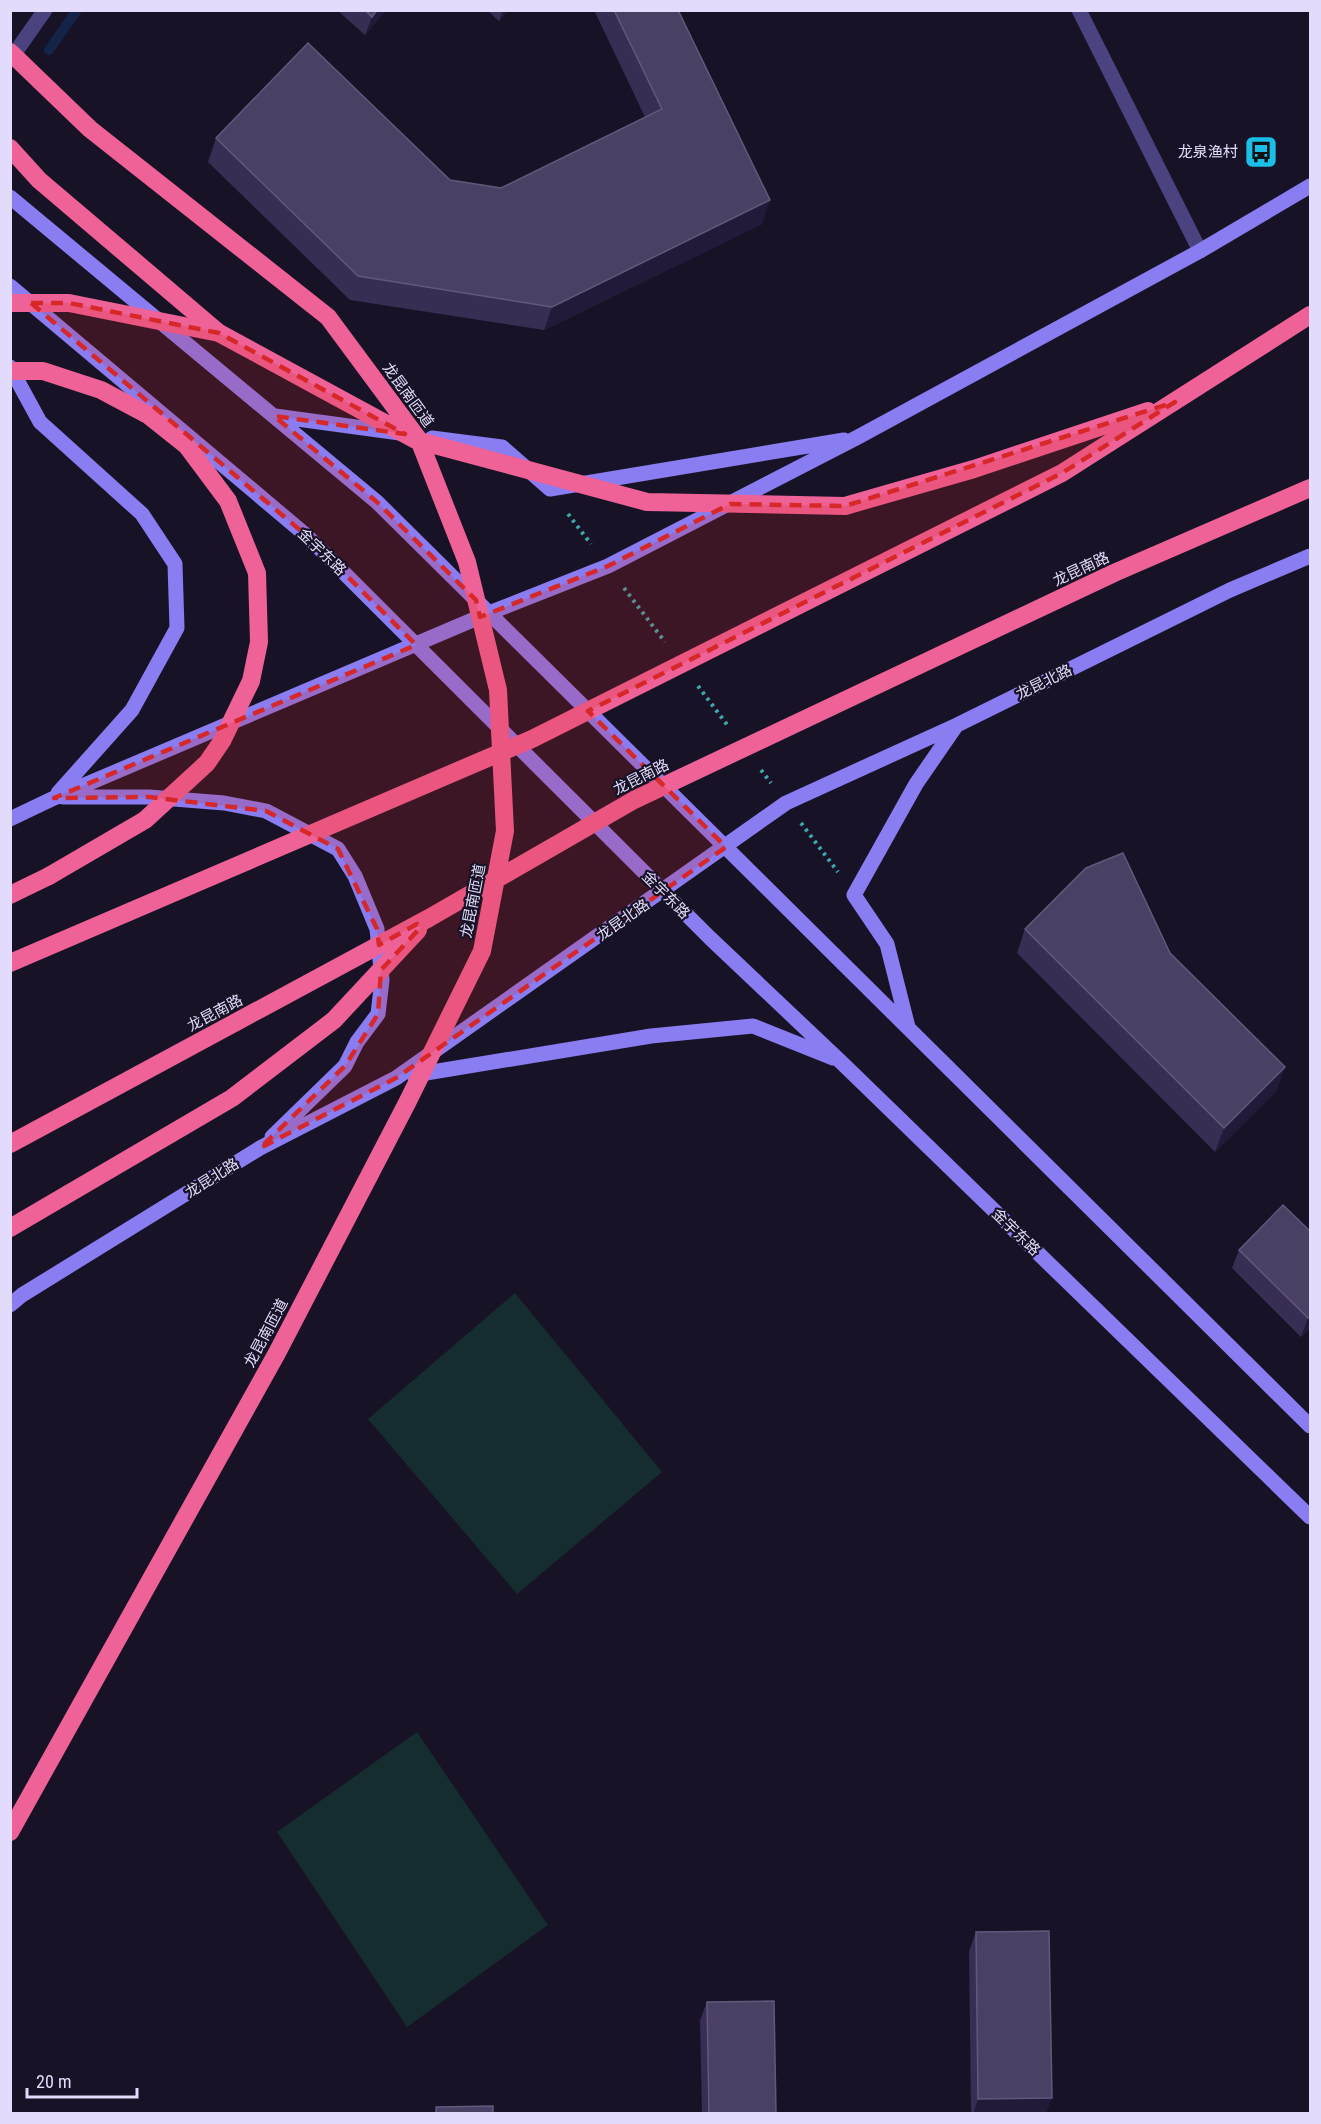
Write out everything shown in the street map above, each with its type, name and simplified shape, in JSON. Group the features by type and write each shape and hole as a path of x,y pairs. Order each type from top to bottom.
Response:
{"highway":[{"name":"龙昆南匝道","path":"10,52 90,129 328,317 419,440 467,562 498,690 505,831 482,951 412,1093 277,1353 10,1832"},
{"path":"10,148 39,180 219,333 416,440 647,502 845,506 974,469 1175,402"},
{"path":"10,303 69,303 219,333"},
{"path":"10,963 532,739 1062,473 1311,315"},
{"path":"10,369 43,370 101,390 148,415 187,446 228,501 257,573 259,642 251,681 222,741 207,763 146,820 49,876 10,895"},
{"name":"龙昆南路","path":"10,1144 429,918 634,800 1114,573 1311,488"},
{"path":"10,1228 232,1098 334,1020 429,918"}],"main road":[{"path":"10,819 54,798 489,614 608,567 858,437 1200,251 1311,186"},
{"path":"10,197 377,502 1311,1426"},
{"name":"金宇东路","path":"10,286 307,536 663,891 1311,1517"},
{"path":"10,369 40,422 142,514 175,564 177,628 132,710 54,798"},
{"path":"274,416 502,447 550,489 858,437"},
{"name":"龙昆北路","path":"14,1300 260,1148 396,1078 786,803 957,725 1230,590 1311,556"},
{"path":"908,1027 887,944 854,894 916,784 957,725"},
{"path":"54,798 149,797 224,803 266,811 338,849 355,876 377,929 382,980 378,1014 357,1042 345,1066 260,1148"},
{"path":"396,1078 651,1036 753,1026 841,1062"}],"street":[{"path":"10,60 45,10"},
{"path":"1078,10 1200,251"}],"path":[{"path":"550,489 671,650"},
{"path":"692,678 734,734"},
{"path":"760,769 854,894"}],"highlighted area":[{"path":"31,303 69,303 219,333 405,434 274,416 377,502 476,600 480,617 608,566 730,504 845,506 1175,402 1062,473 588,711 726,847 396,1078 260,1148 345,1066 378,1014 381,970 420,928 417,924 379,945 377,929 338,849 266,811 149,797 54,798 416,645 307,536"}],"green space":[{"path":"515,1293 662,1472 517,1594 368,1419"},
{"path":"417,1732 548,1925 407,2027 277,1832"}],"building":[{"path":"365,10 377,10 372,17"},
{"path":"614,10 678,10 770,200 552,307 358,276 216,138 308,43 450,180 501,188 662,109"},
{"path":"1123,853 1170,953 1285,1067 1224,1128 1025,929 1086,868"},
{"path":"1283,1205 1311,1232 1311,1315 1308,1318 1239,1250"},
{"path":"1049,1931 1052,2098 978,2099 976,1932"},
{"path":"774,2001 776,2114 709,2114 707,2002"},
{"path":"493,2106 493,2114 436,2114 436,2107"}],"waterway":[{"path":"49,50 77,10"}],"place":[{"name":"龙泉渔村","path":"1261,152"}]}
